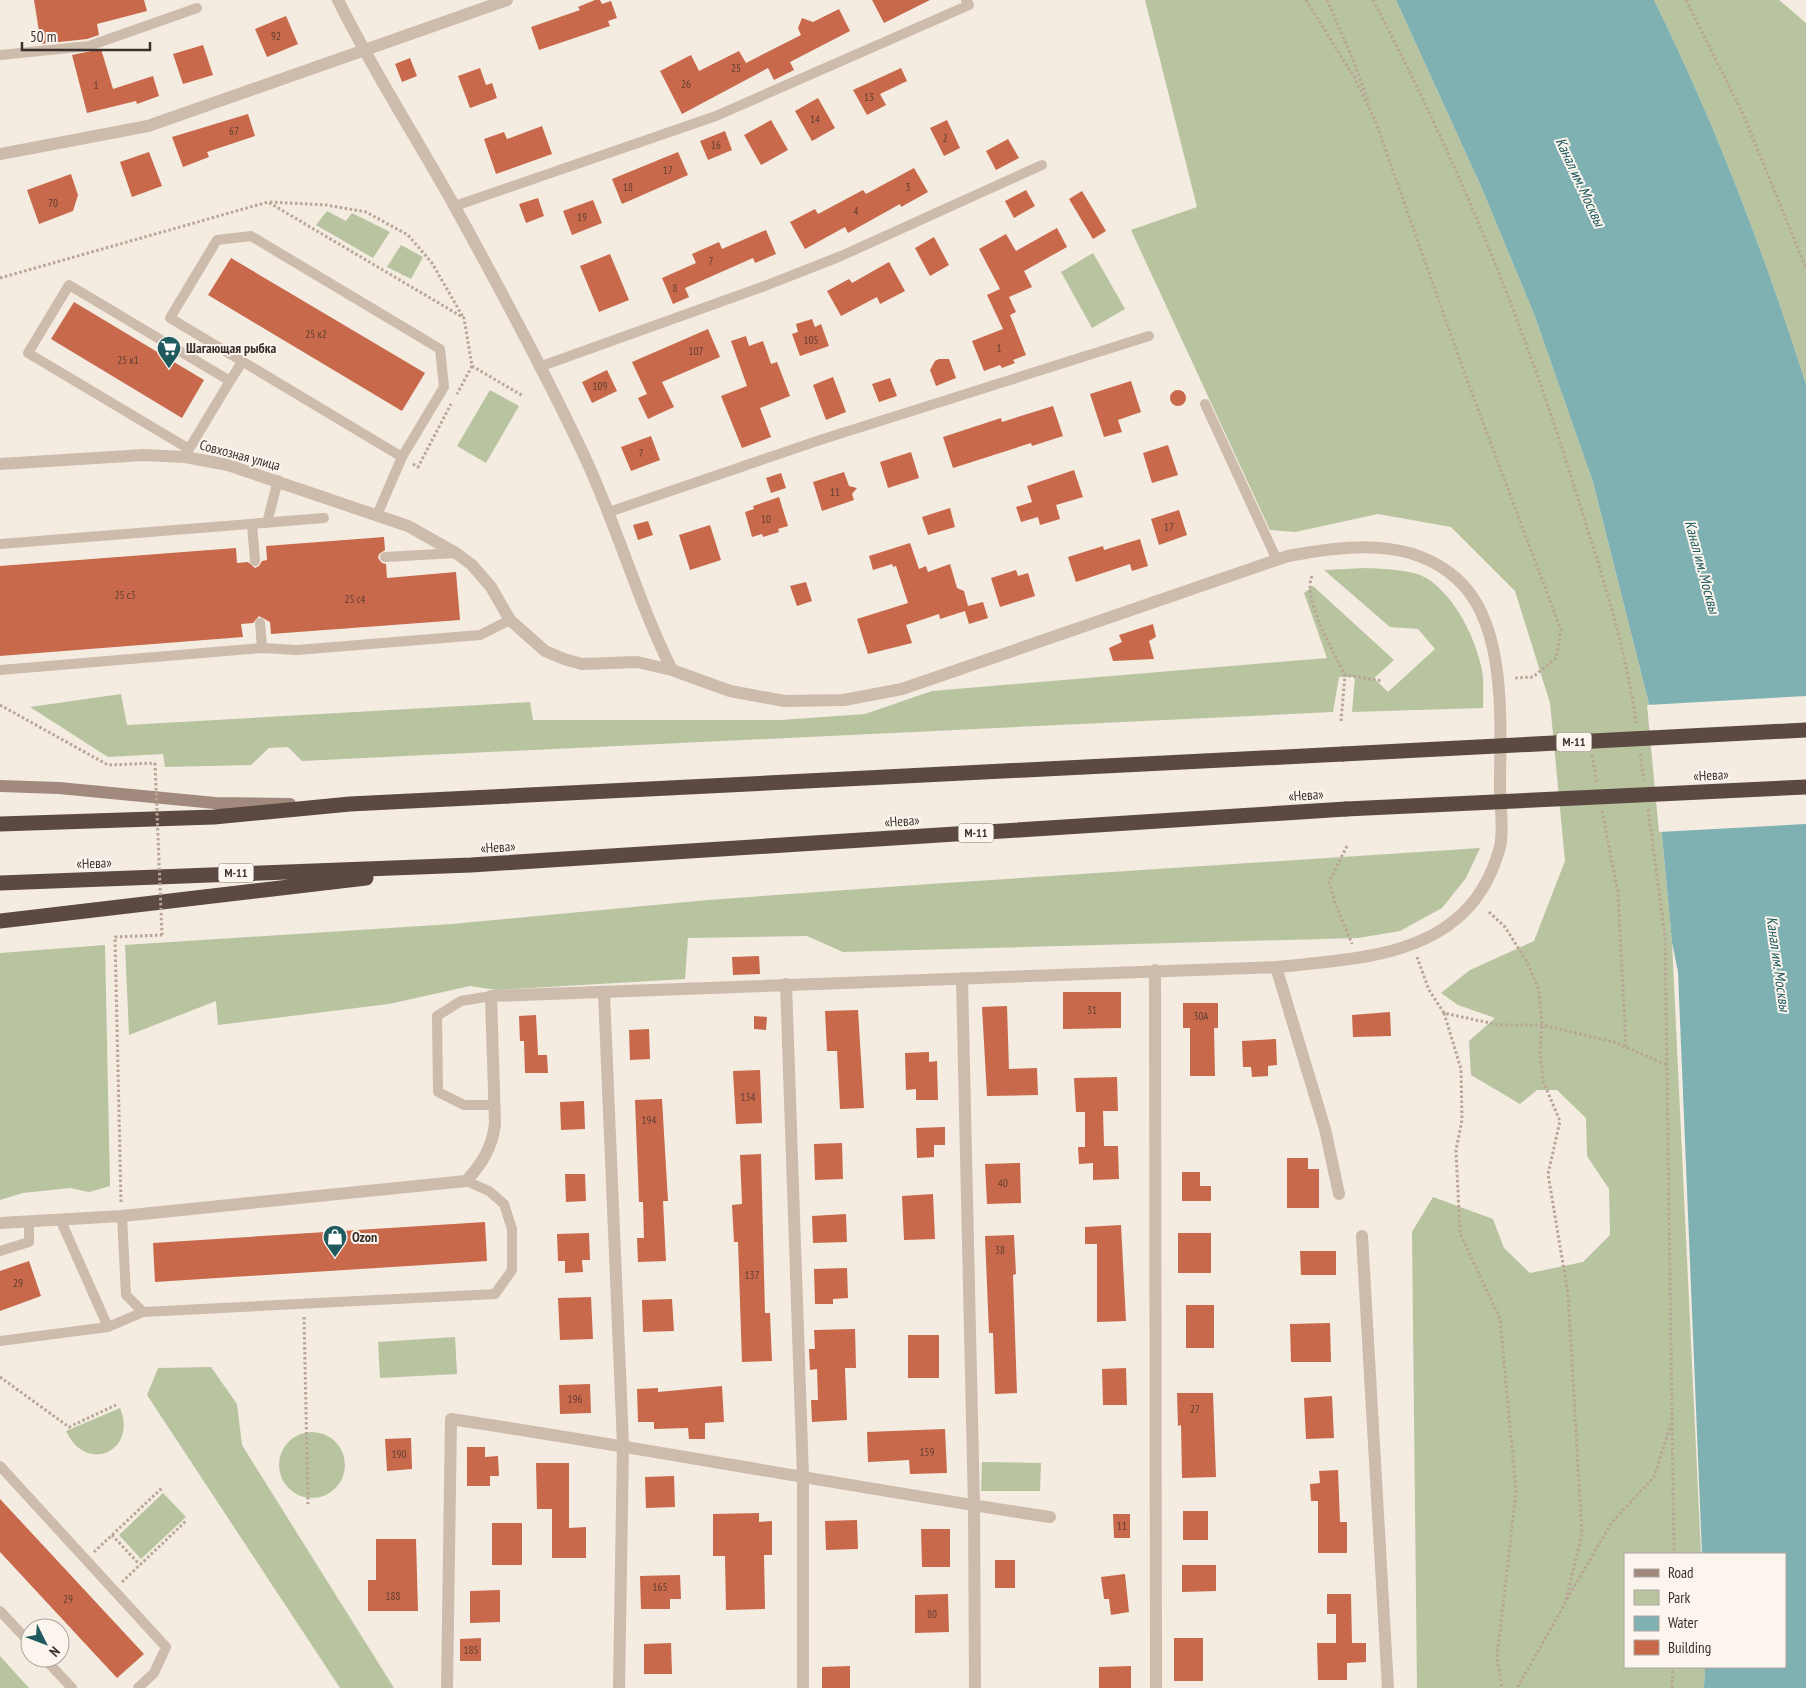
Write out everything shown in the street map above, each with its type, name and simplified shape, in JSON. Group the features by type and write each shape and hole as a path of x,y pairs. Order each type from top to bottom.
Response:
{"highway":[{"name":"М-11","path":"0,824 214,817 350,804 1806,730"},
{"name":"«Нева»","path":"0,883 471,865 1346,809 1806,787"},
{"path":"0,921 471,865"}],"street":[{"path":"338,0 363,51 454,206 540,367 582,451 610,512 655,637 672,670"},
{"path":"0,154 148,126 507,0"},
{"name":"Совхозная улица","path":"0,464 187,453 278,480 408,526 456,553 472,565 491,587 510,620 545,651 582,664 637,662 672,670 730,690 784,701 854,698 902,689 1288,556 1352,546 1395,549 1429,560 1457,579 1479,608 1492,642 1498,683 1500,725 1500,845 1489,880 1476,899 1455,920 1428,937 1393,950 1353,959 1276,967 491,996"},
{"path":"0,786 59,788 215,804 350,804"},
{"path":"1276,967 1325,1129 1339,1194"},
{"path":"1155,970 1156,1688"},
{"path":"962,978 974,1506 975,1688"},
{"path":"786,984 803,1477 803,1688"},
{"path":"604,993 623,1445 619,1688"},
{"path":"0,1223 122,1216 466,1181 479,1168 493,1141 491,996"},
{"path":"1362,1236 1388,1688"},
{"path":"447,1688 450,1419 623,1445 974,1506 1050,1517"}],"lane":[{"path":"454,206 716,116 969,5 966,0"},
{"path":"0,55 89,46 197,8"},
{"path":"540,367 771,284 841,256 1042,165"},
{"path":"377,515 402,457 444,387 440,348 251,236 217,240 170,318 402,457"},
{"path":"230,381 69,284 28,353 187,453 242,362"},
{"path":"610,512 820,440 1149,336"},
{"path":"1205,404 1277,560"},
{"path":"267,523 278,480"},
{"path":"0,544 324,518"},
{"path":"252,524 255,561"},
{"path":"385,557 456,553"},
{"path":"0,670 262,648 297,650 480,635 510,620"},
{"path":"260,623 262,648"},
{"path":"491,996 461,1001 437,1016 438,1092 464,1105 494,1105"},
{"path":"0,1341 108,1327 143,1312 495,1294 512,1270 512,1228 504,1204 489,1191 466,1181"},
{"path":"122,1216 126,1295 143,1312"},
{"path":"60,1219 108,1327"},
{"path":"0,1251 29,1242 30,1221"},
{"path":"0,1466 166,1647 154,1674 138,1688"},
{"path":"0,1611 20,1632"},
{"path":"53,1668 72,1688"}],"path":[{"path":"1306,0 1354,77 1375,120"},
{"path":"1328,0 1352,57 1460,359 1561,630 1556,658 1533,677 1515,678"},
{"path":"1373,0 1407,65 1466,191 1520,325 1558,433 1614,612 1637,732"},
{"path":"1686,0 1743,114 1806,268"},
{"path":"0,278 268,202 326,205 366,212 408,234 432,263 464,318 472,366 418,467 402,457"},
{"path":"268,202 464,318"},
{"path":"472,366 523,396"},
{"path":"1312,576 1308,584 1320,626 1345,675 1341,722"},
{"path":"1345,675 1383,681"},
{"path":"0,705 108,765 155,762 162,934 115,936 122,1216"},
{"path":"1640,751 1644,781"},
{"path":"1646,800 1665,936 1674,1553"},
{"path":"1347,846 1329,882 1352,944"},
{"path":"1618,893 1626,1047"},
{"path":"1489,912 1505,927 1527,962 1539,990 1542,1026 1540,1051 1544,1081 1560,1121 1548,1174 1568,1294 1582,1534 1565,1604"},
{"path":"1417,957 1428,990 1444,1013 1461,1069 1462,1120 1456,1150 1460,1233 1500,1319 1516,1491 1496,1658 1502,1688"},
{"path":"1444,1013 1499,1026 1542,1026 1614,1042 1667,1065"},
{"path":"304,1304 308,1504"},
{"path":"0,1377 68,1427 116,1404"},
{"path":"1517,1688 1612,1522 1654,1477 1672,1421"},
{"path":"86,1560 163,1487"},
{"path":"113,1591 186,1521"},
{"path":"112,1535 140,1565"},
{"path":"1672,1688 1673,1668"}],"green space":[{"path":"1145,0 1396,0 1480,184 1534,314 1593,482 1650,708 1672,942 1701,1553 1624,1553 1624,1668 1705,1668 1704,1688 1417,1688 1412,1232 1433,1197 1493,1219 1504,1248 1530,1273 1583,1262 1610,1235 1609,1189 1587,1156 1586,1118 1557,1090 1537,1090 1520,1104 1471,1075 1469,1041 1495,1018 1458,1005 1441,993 1470,970 1534,941 1565,861 1550,703 1515,591 1451,527 1378,514 1295,532 1270,530 1131,230 1197,207"},
{"path":"1654,0 1779,0 1806,23 1806,384 1756,237 1718,141 1698,93"},
{"path":"327,211 346,221 352,213 390,232 373,258 316,225"},
{"path":"401,245 423,257 411,279 387,267"},
{"path":"1093,253 1125,309 1092,328 1061,272"},
{"path":"490,390 519,406 486,463 457,446"},
{"path":"1365,568 1398,570 1422,576 1438,587 1456,607 1479,657 1483,679 1483,708 1352,712 1355,677 1339,677 1333,712 302,761 288,747 269,748 251,765 165,767 163,754 108,757 30,707 121,694 127,725 530,702 533,720 781,720 865,714 932,691 1327,658 1304,593 1313,586 1394,660 1374,678 1388,692 1435,649 1418,629 1390,627 1324,570"},
{"path":"1480,848 1466,878 1442,908 1400,931 1358,938 843,952 807,936 688,938 685,979 496,990 470,986 389,1004 218,1025 216,1001 129,1035 125,945 452,924 708,900 930,884"},
{"path":"105,945 110,1186 89,1192 70,1188 23,1193 0,1200 0,953"},
{"path":"455,1337 457,1374 380,1378 378,1342"},
{"path":"211,1367 237,1404 242,1445 394,1688 340,1688 147,1395 158,1368"},
{"path":"120,1408 124,1423 122,1436 116,1446 107,1452 97,1454 85,1452 75,1444 66,1431"},
{"path":"306,1432 318,1432 330,1437 340,1447 345,1459 343,1478 330,1493 318,1498 306,1498 294,1493 284,1483 279,1471 279,1459 284,1447 294,1437"},
{"path":"982,1462 1041,1463 1040,1491 981,1491"},
{"path":"163,1493 186,1517 141,1559 119,1535"},
{"path":"0,1656 29,1688 0,1688"}],"water":[{"name":"Канал им. Москвы","path":"1396,0 1654,0 1698,93 1756,237 1806,384 1806,1688 1704,1688 1705,1668 1786,1668 1786,1553 1702,1553 1678,972 1672,942 1650,708 1593,482 1534,314 1480,184"}],"pier":[{"path":"1806,696 1806,824 1659,832 1647,705"}],"building":[{"path":"34,0 144,0 147,11 97,24 99,35 87,39 41,44"},
{"path":"595,0 600,0 602,4 611,1 617,18 608,21 610,26 539,50 531,27 580,10 578,7"},
{"path":"872,0 930,0 884,23"},
{"path":"839,9 850,31 790,62 794,70 774,80 768,68 682,114 660,71 691,55 699,71 739,51 746,63 801,35 798,28 802,18 813,22"},
{"path":"286,16 298,44 267,57 255,29"},
{"path":"203,45 213,75 183,84 173,54"},
{"path":"101,49 113,89 153,76 159,96 137,104 136,101 87,113 72,55"},
{"path":"410,58 417,76 402,82 395,64"},
{"path":"480,68 486,85 492,83 497,98 470,108 458,76"},
{"path":"901,68 907,81 880,94 886,105 867,115 853,90"},
{"path":"818,98 835,128 812,141 795,111"},
{"path":"248,114 255,136 207,152 209,157 183,167 172,137"},
{"path":"771,120 788,150 761,165 744,135"},
{"path":"947,120 960,148 944,156 930,128"},
{"path":"542,126 552,154 496,174 484,139 504,132 507,139"},
{"path":"725,131 732,150 708,160 700,141"},
{"path":"1008,139 1019,158 996,170 986,151"},
{"path":"149,152 162,186 132,197 120,162"},
{"path":"678,152 688,175 622,204 612,179"},
{"path":"914,168 928,192 901,207 900,204 848,233 845,227 805,249 790,222 815,209 818,214 863,190 866,194"},
{"path":"71,174 78,195 73,211 39,224 27,190"},
{"path":"1026,190 1035,206 1014,218 1005,201"},
{"path":"1082,191 1106,231 1093,239 1069,199"},
{"path":"538,198 544,216 526,223 519,204"},
{"path":"593,200 602,223 572,235 563,211"},
{"path":"1057,228 1067,247 1024,271 1032,287 1009,297 1016,312 1010,315 1026,355 1013,360 1015,363 1002,368 1000,365 984,371 972,341 1003,329 987,295 1000,289 979,249 1006,234 1016,251"},
{"path":"766,230 776,254 755,263 753,258 685,288 689,297 673,304 662,278 696,263 692,254 719,242 722,249"},
{"path":"934,237 949,265 930,276 915,248"},
{"path":"610,254 629,300 599,312 580,266"},
{"path":"231,258 425,373 402,411 208,295"},
{"path":"889,262 905,291 880,304 877,297 841,316 827,291 849,279 852,283"},
{"path":"74,302 204,380 182,418 51,339"},
{"path":"812,319 815,327 821,324 829,346 800,356 792,334 798,332 796,324"},
{"path":"708,329 720,357 662,382 674,407 648,419 638,398 647,394 632,362"},
{"path":"746,336 749,346 763,341 771,364 777,362 790,396 760,408 771,437 742,448 721,396 747,386 731,341"},
{"path":"949,359 956,378 936,386 930,370 935,361"},
{"path":"607,370 617,391 592,403 582,382"},
{"path":"833,377 846,412 826,420 813,385"},
{"path":"890,378 897,396 879,402 872,384"},
{"path":"1131,381 1141,412 1118,420 1122,432 1104,437 1090,394"},
{"path":"1175,390 1181,390 1186,395 1184,404 1175,406 1170,401 1170,395"},
{"path":"1053,406 1063,436 1032,446 1031,443 953,468 943,437 1001,418 1002,422"},
{"path":"651,436 660,460 631,471 621,447"},
{"path":"1168,445 1178,475 1152,483 1143,453"},
{"path":"911,452 919,478 888,488 880,462"},
{"path":"1074,470 1083,497 1056,505 1060,519 1040,525 1038,517 1021,522 1016,507 1032,502 1027,486"},
{"path":"844,472 849,486 857,488 852,494 854,500 822,511 813,482"},
{"path":"781,473 786,488 771,493 766,478"},
{"path":"779,497 788,526 778,529 779,532 763,537 762,534 752,537 745,512 754,509 753,506"},
{"path":"950,508 955,527 928,535 922,517"},
{"path":"1179,510 1187,535 1159,545 1151,519"},
{"path":"648,521 653,535 638,540 633,525"},
{"path":"710,525 721,560 690,570 679,535"},
{"path":"384,537 385,550 379,554 378,558 382,563 386,564 387,578 456,572 460,620 271,634 270,622 259,616 253,623 241,624 243,637 0,656 0,566 236,548 237,563 248,562 255,568 262,561 267,560 266,546"},
{"path":"1140,539 1148,566 1132,571 1130,564 1076,582 1068,557 1103,546 1104,550"},
{"path":"910,543 919,569 926,566 928,572 950,564 957,588 964,591 968,606 983,602 988,618 969,624 965,611 940,619 939,614 906,625 912,643 868,654 857,619 908,603 896,566 893,567 892,564 873,570 869,556"},
{"path":"1016,570 1018,576 1028,573 1035,596 1000,607 991,578"},
{"path":"806,582 812,601 797,606 790,586"},
{"path":"1153,624 1156,637 1149,641 1154,659 1113,661 1109,648 1122,642 1119,635"},
{"path":"759,956 760,974 733,975 732,957"},
{"path":"1063,992 1121,992 1121,1028 1063,1029"},
{"path":"1183,1003 1218,1003 1218,1028 1214,1028 1215,1076 1190,1076 1190,1028 1183,1028"},
{"path":"1007,1006 1009,1069 1037,1068 1038,1095 987,1096 982,1007"},
{"path":"858,1010 864,1108 840,1109 837,1051 827,1051 825,1011"},
{"path":"1390,1012 1391,1036 1353,1037 1352,1015"},
{"path":"536,1015 538,1055 547,1055 548,1073 525,1073 524,1041 520,1041 519,1016"},
{"path":"754,1016 767,1017 766,1030 754,1029"},
{"path":"649,1029 650,1059 630,1060 629,1030"},
{"path":"1276,1039 1277,1065 1268,1066 1268,1076 1252,1077 1251,1067 1243,1067 1242,1041"},
{"path":"929,1052 929,1062 937,1061 938,1100 916,1100 916,1089 906,1090 905,1053"},
{"path":"760,1070 762,1123 736,1124 733,1071"},
{"path":"1117,1077 1118,1111 1103,1111 1104,1146 1118,1146 1119,1179 1093,1180 1093,1163 1079,1164 1078,1147 1085,1147 1085,1112 1076,1112 1074,1078"},
{"path":"662,1099 668,1201 663,1201 666,1261 638,1262 637,1238 644,1238 643,1202 639,1202 635,1100"},
{"path":"584,1101 585,1129 561,1130 560,1102"},
{"path":"945,1127 945,1145 934,1145 934,1157 917,1158 916,1128"},
{"path":"842,1143 843,1179 815,1180 814,1144"},
{"path":"761,1154 765,1313 770,1313 772,1361 742,1362 738,1242 734,1242 732,1205 742,1204 740,1155"},
{"path":"1287,1158 1308,1158 1308,1169 1319,1169 1319,1208 1287,1208"},
{"path":"1020,1163 1021,1203 987,1204 985,1164"},
{"path":"1182,1172 1200,1172 1200,1186 1211,1186 1211,1201 1182,1201"},
{"path":"565,1174 585,1174 586,1201 566,1202"},
{"path":"933,1194 935,1239 904,1240 902,1196"},
{"path":"846,1214 847,1242 813,1243 812,1216"},
{"path":"485,1222 487,1261 155,1282 153,1243"},
{"path":"1121,1225 1126,1321 1097,1322 1097,1244 1085,1244 1085,1227"},
{"path":"589,1233 590,1260 582,1260 583,1272 565,1273 565,1261 558,1261 557,1234"},
{"path":"1178,1233 1211,1233 1211,1273 1178,1273"},
{"path":"1014,1235 1016,1274 1013,1275 1017,1393 995,1394 993,1333 989,1333 985,1236"},
{"path":"1300,1251 1336,1251 1336,1275 1301,1275"},
{"path":"29,1261 41,1296 0,1311 0,1271"},
{"path":"847,1268 848,1298 833,1299 833,1304 815,1304 814,1269"},
{"path":"591,1297 593,1339 560,1340 558,1298"},
{"path":"672,1299 674,1331 643,1332 642,1300"},
{"path":"1186,1305 1214,1305 1214,1348 1186,1348"},
{"path":"1330,1323 1331,1362 1291,1362 1290,1324"},
{"path":"855,1329 856,1368 845,1368 847,1420 812,1422 811,1400 818,1400 817,1369 810,1370 809,1349 815,1349 814,1330"},
{"path":"908,1335 939,1335 939,1378 908,1378"},
{"path":"1126,1368 1127,1405 1103,1405 1102,1369"},
{"path":"590,1384 591,1413 560,1414 559,1385"},
{"path":"722,1386 724,1422 705,1423 705,1439 689,1439 688,1428 654,1429 654,1422 638,1422 637,1389 658,1388 658,1392"},
{"path":"1177,1393 1213,1393 1216,1477 1182,1478 1181,1425 1178,1426"},
{"path":"1332,1396 1334,1438 1306,1439 1304,1398"},
{"path":"945,1429 947,1473 910,1474 909,1460 868,1462 867,1432"},
{"path":"411,1438 412,1469 387,1471 385,1439"},
{"path":"467,1447 485,1447 485,1457 498,1456 499,1476 490,1476 490,1486 467,1486"},
{"path":"536,1463 569,1463 569,1528 586,1527 586,1558 552,1558 552,1509 537,1509"},
{"path":"1338,1470 1340,1522 1347,1522 1347,1553 1318,1553 1318,1501 1311,1501 1310,1484 1320,1483 1319,1471"},
{"path":"674,1476 675,1507 646,1508 645,1477"},
{"path":"0,1499 144,1654 117,1678 70,1627 70,1618 61,1618 0,1552"},
{"path":"1183,1511 1208,1511 1208,1540 1183,1540"},
{"path":"759,1513 759,1522 772,1521 772,1555 764,1555 765,1609 726,1610 725,1556 713,1556 713,1514"},
{"path":"1113,1514 1130,1514 1130,1538 1114,1538"},
{"path":"857,1520 858,1549 826,1550 825,1521"},
{"path":"492,1523 522,1523 522,1565 492,1565"},
{"path":"921,1529 950,1529 950,1567 922,1567"},
{"path":"376,1539 416,1539 418,1611 368,1611 368,1580 376,1580"},
{"path":"995,1560 1015,1560 1015,1588 995,1588"},
{"path":"1182,1565 1216,1565 1216,1591 1182,1592"},
{"path":"1125,1574 1129,1612 1111,1615 1109,1599 1104,1599 1101,1577"},
{"path":"680,1575 681,1599 670,1599 670,1609 641,1609 640,1576"},
{"path":"500,1590 500,1622 470,1623 470,1591"},
{"path":"948,1594 949,1632 915,1633 915,1595"},
{"path":"1327,1594 1351,1594 1352,1643 1366,1643 1366,1662 1347,1663 1347,1680 1318,1680 1317,1643 1336,1643 1336,1614 1327,1614"},
{"path":"481,1638 481,1661 460,1661 460,1639"},
{"path":"1174,1638 1203,1638 1203,1681 1174,1681"},
{"path":"671,1643 672,1674 644,1674 644,1644"},
{"path":"850,1666 850,1688 822,1688 822,1667"},
{"path":"1131,1666 1131,1688 1099,1688 1099,1667"}],"place":[{"name":"Шагающая рыбка","path":"169,369"},
{"name":"Ozon","path":"335,1258"}]}
